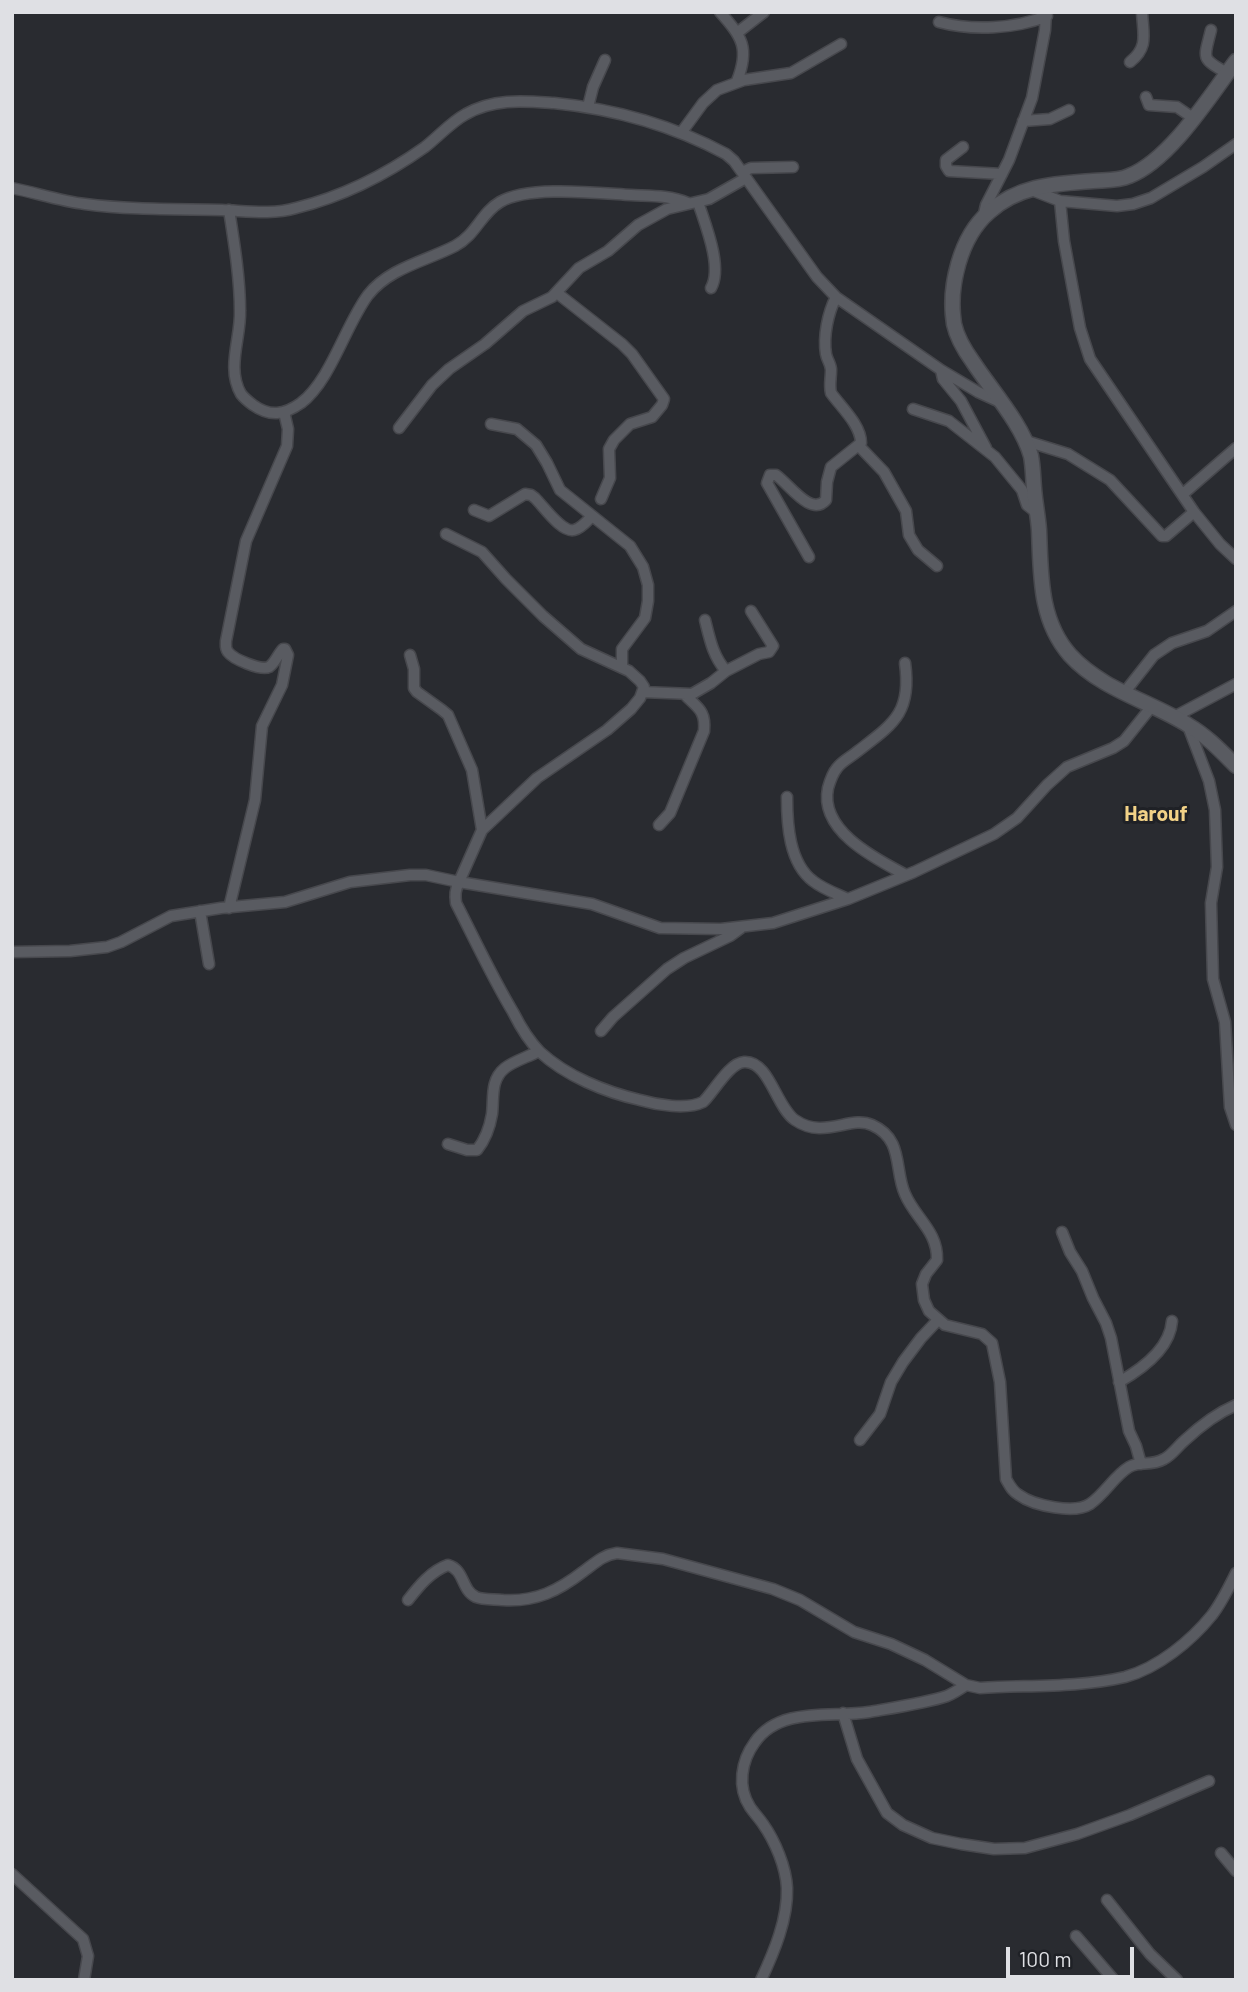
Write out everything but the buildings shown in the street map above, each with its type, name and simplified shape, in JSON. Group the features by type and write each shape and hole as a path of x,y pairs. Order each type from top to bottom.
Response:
{"street":[{"path":"720,12 743,43 741,71 737,81"},
{"path":"737,33 764,12"},
{"path":"1130,62 1143,45 1142,12"},
{"path":"939,22 958,27 998,26 1028,23 1046,14"},
{"path":"983,218 1031,98 1046,14"},
{"path":"1211,30 1206,58 1209,63 1231,67 1193,118 1154,162 1126,178 1029,189 1000,202 983,218 972,232 960,259 954,288 955,327 965,351 1026,441 1032,460 1041,586 1046,611 1070,655 1089,672 1124,693 1181,720 1206,736 1236,766"},
{"path":"681,133 710,96 737,81 791,73 841,44"},
{"path":"588,107 593,87 605,60"},
{"path":"1146,97 1149,106 1177,107 1193,118"},
{"path":"12,188 84,204 152,209 285,211 318,202 394,167 467,113 491,104 523,100 588,107 622,114 681,133 726,154 734,161 817,276 836,297 941,370 1000,402"},
{"path":"1023,121 1050,118 1069,110"},
{"path":"1029,189 1060,201 1117,206 1144,201 1203,167 1236,144"},
{"path":"963,147 946,160 948,171 1002,174"},
{"path":"399,428 432,385 449,369 485,344 523,311 544,302 556,293 579,268 608,251 638,225 667,209 709,199 751,168 793,167"},
{"path":"229,211 235,245 240,308 234,356 238,387 247,401 264,412 275,414 301,402 317,386 364,302 378,285 410,265 464,241 498,202 519,195 544,192 590,191 660,196 693,202"},
{"path":"1060,201 1066,254 1080,328 1090,359 1194,512 1236,559"},
{"path":"693,202 715,265 711,288"},
{"path":"556,293 622,344 664,399 652,417 630,424 614,440 609,449 610,478 601,499"},
{"path":"809,557 771,493 767,479 772,474 776,475 805,501 815,507 819,506 826,500 831,467 859,446 861,440 857,427 829,389 831,367 826,343 830,312 836,297"},
{"path":"941,370 943,379 961,401 988,453"},
{"path":"914,409 949,421 988,453 1018,485 1024,493 1027,505 1037,513"},
{"path":"229,908 255,800 262,726 282,685 288,656 285,649 282,649 271,665 262,668 228,653 226,641 246,541 287,446 288,429 284,412"},
{"path":"491,424 517,429 537,446 560,490 630,546 643,567 648,585 645,618 622,649 622,668"},
{"path":"1026,441 1068,454 1110,480 1162,536 1166,536 1194,512"},
{"path":"859,446 884,472 906,511 909,536 918,550 937,566"},
{"path":"1183,494 1236,448"},
{"path":"474,510 489,516 525,494 536,498 564,528 571,531 578,529 593,516"},
{"path":"446,534 482,552 543,616 581,649 629,671 643,687 643,692 631,709 599,736 537,778 482,830 455,890 456,903 503,995 517,1021 539,1051 558,1066 600,1087 650,1103 682,1107 703,1102 735,1065 751,1063 765,1074 772,1084 783,1109 801,1123 827,1128 859,1122 878,1128 897,1154 903,1190 909,1202 935,1240 937,1260 922,1284 929,1311 945,1325 982,1334 992,1343 1000,1382 1006,1479 1018,1495 1037,1504 1078,1509 1087,1506 1125,1469 1133,1464 1151,1465 1168,1457 1210,1418 1236,1405"},
{"path":"643,692 685,695 699,691 726,671 759,654 769,652 773,646 751,611"},
{"path":"1124,693 1154,655 1172,643 1207,631 1236,611"},
{"path":"705,620 712,649 726,671"},
{"path":"410,655 414,668 414,688 447,715 472,770 482,830"},
{"path":"905,663 908,692 899,713 876,739 872,739 838,767 827,794 831,812 842,832 866,852 906,875"},
{"path":"1181,720 1236,684"},
{"path":"659,825 670,813 704,731 705,719 701,711 685,695"},
{"path":"12,952 107,947 172,916 285,902 340,884 426,875 459,883 592,904 660,928 741,928 773,923 848,899 981,841 1008,825 1067,767 1124,741 1152,706"},
{"path":"1181,720 1209,780 1214,802 1217,867 1211,903 1213,979 1225,1022 1230,1107 1236,1125"},
{"path":"787,797 791,844 804,872 812,880 848,899"},
{"path":"200,911 209,964"},
{"path":"601,1031 667,969 741,928"},
{"path":"448,1144 477,1150 492,1114 494,1083 498,1075 506,1067 539,1051"},
{"path":"1062,1232 1106,1323 1129,1431 1141,1464"},
{"path":"860,1440 880,1413 891,1382 903,1362 938,1320"},
{"path":"1119,1382 1161,1349 1171,1331 1172,1321"},
{"path":"408,1600 430,1575 448,1565 458,1569 469,1592 476,1597 518,1600 531,1599 556,1590 610,1554 663,1559 773,1589 800,1600 854,1632 891,1644 925,1660 965,1685 979,1688 1066,1684 1128,1676 1172,1653 1199,1629 1218,1606 1236,1573"},
{"path":"761,1980 779,1933 787,1887 774,1843 748,1804 742,1787 742,1774 756,1741 778,1723 814,1714 867,1712 948,1696 965,1685"},
{"path":"843,1713 857,1759 887,1813 903,1825 932,1838 961,1844 994,1849 1025,1848 1077,1834 1130,1815 1209,1781"},
{"path":"1221,1853 1236,1871"},
{"path":"12,1874 83,1939 88,1956 85,1980"},
{"path":"1107,1900 1150,1954 1177,1980"},
{"path":"1076,1937 1114,1980"}],"district":[{"name":"Harouf","path":"1156,814"}]}
